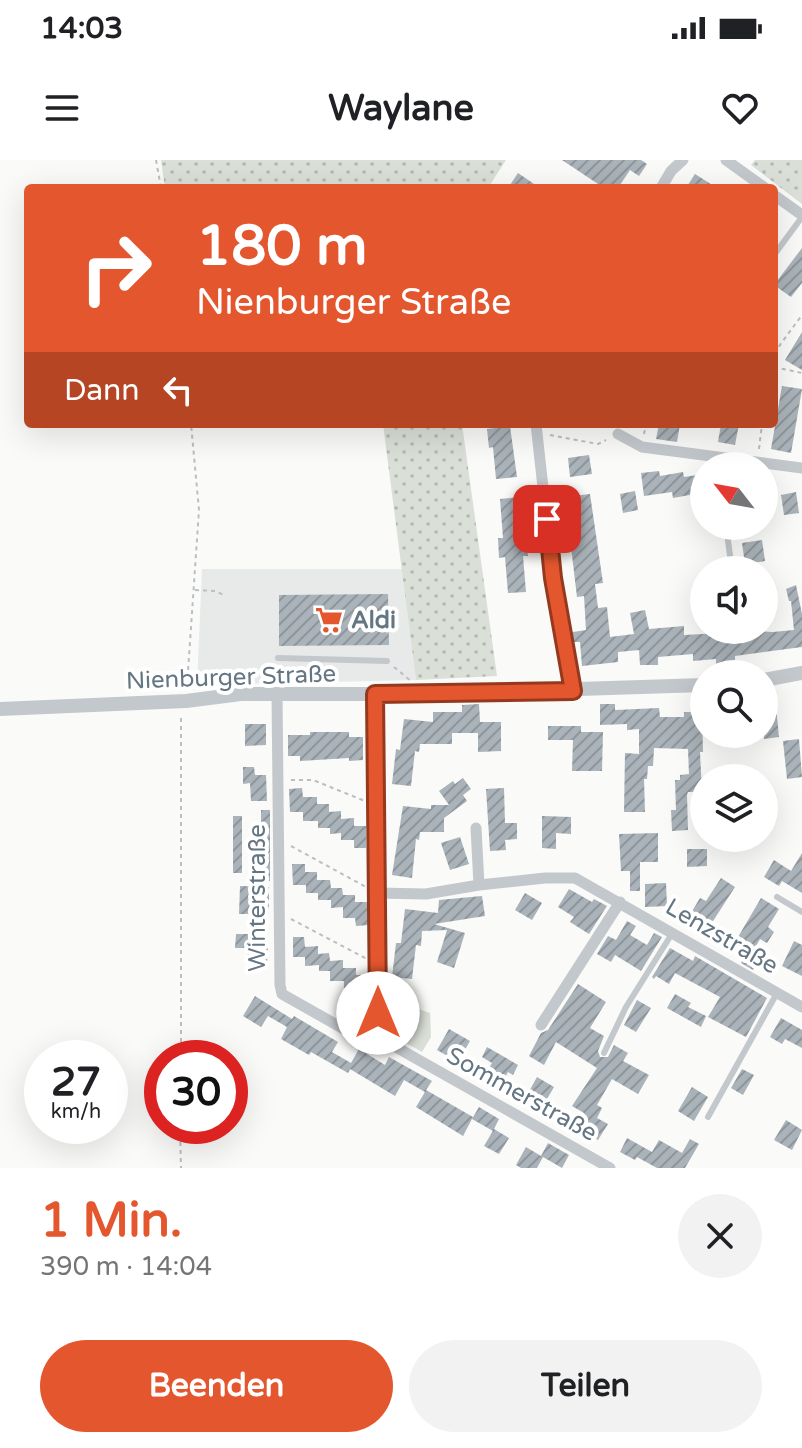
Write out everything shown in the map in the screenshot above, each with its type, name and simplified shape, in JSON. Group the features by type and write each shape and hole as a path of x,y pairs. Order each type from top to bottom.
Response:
{"street":[{"path":"663,184 683,160"},
{"path":"726,160 759,184"},
{"path":"778,198 802,216"},
{"path":"537,428 553,578 573,691"},
{"path":"618,434 642,447 690,456"},
{"path":"778,465 802,468"},
{"path":"778,677 802,673"},
{"name":"Nienburger Straße","path":"0,709 186,701 241,694 427,694 690,686"},
{"name":"Winterstraße","path":"283,694 278,779 282,994 351,1033 378,1037"},
{"path":"375,694 378,1037"},
{"path":"476,828 479,885"},
{"name":"Lenzstraße","path":"377,893 426,894 479,885 575,878 802,1007"},
{"path":"541,1025 620,902"},
{"name":"Sommerstraße","path":"378,1037 610,1168"}],"lane":[{"path":"778,249 802,216"},
{"path":"278,658 387,661"},
{"path":"777,897 802,912"},
{"path":"604,1053 626,1007 673,932"},
{"path":"708,1117 777,993"}],"path":[{"path":"156,160 160,184"},
{"path":"778,348 802,315"},
{"path":"778,368 802,373"},
{"path":"181,1040 181,712 186,701 199,510 191,428"},
{"path":"537,428 598,444 618,434"},
{"path":"758,452 761,428"},
{"path":"195,590 215,591 224,595"},
{"path":"283,694 290,658"},
{"path":"387,661 427,694"},
{"path":"278,779 313,780 377,806"},
{"path":"279,840 377,893"},
{"path":"280,912 378,964"},
{"path":"180,1144 181,1168"}],"shaded area":[{"path":"161,160 506,160 491,184 164,184"},
{"path":"755,160 802,160 802,204 778,184 751,165"},
{"path":"384,428 463,428 497,676 416,680"},
{"path":"202,569 402,569 416,680 197,685"},
{"path":"389,999 430,1013 431,1037 422,1052 394,1033"}],"building":[{"path":"562,160 641,160 647,164 639,176 630,170 621,184 598,184"},
{"path":"518,173 534,184 511,184"},
{"path":"695,174 711,184 689,184"},
{"path":"802,248 802,283 791,297 778,288 778,280"},
{"path":"802,332 802,370 785,360"},
{"path":"782,386 802,389 791,453 771,449 775,428 778,428"},
{"path":"510,428 517,477 496,479 493,447 489,448 487,429"},
{"path":"658,428 679,428 677,442 656,439"},
{"path":"720,428 738,428 735,445 718,442"},
{"path":"589,455 592,474 570,477 568,458"},
{"path":"659,471 660,476 683,472 684,477 690,476 690,495 673,498 672,492 644,496 641,473"},
{"path":"635,491 638,510 623,513 620,494"},
{"path":"796,492 799,513 784,515 781,495"},
{"path":"590,494 603,583 595,584 598,608 607,607 610,637 634,634 630,613 645,610 649,629 684,626 684,635 690,635 690,644 778,644 778,632 794,630 791,601 786,589 796,585 802,614 802,647 735,656 735,660 693,660 693,654 658,657 658,665 640,665 639,650 618,652 618,662 582,666 580,642 573,642 573,632 586,630 584,596 577,597 565,497"},
{"path":"519,497 522,536 526,536 528,556 523,556 526,592 508,593 505,557 499,558 498,538 503,538 500,499"},
{"path":"762,540 764,556 744,556 742,543"},
{"path":"388,594 389,645 279,646 279,595"},
{"path":"479,704 480,722 501,722 501,751 478,752 478,733 452,733 452,744 420,744 419,752 415,751 411,786 392,784 396,749 400,750 404,719 433,722 433,712 462,712 462,705"},
{"path":"600,704 615,704 615,710 659,708 660,717 684,717 684,712 690,712 690,748 703,748 703,752 700,752 701,764 690,764 688,830 672,831 671,810 676,810 675,780 680,780 680,775 689,774 688,749 654,748 653,766 648,766 647,779 644,779 645,812 624,812 625,753 639,754 639,729 627,730 627,724 600,725"},
{"path":"245,724 266,724 266,745 245,746"},
{"path":"548,726 581,726 581,732 603,732 602,771 572,771 573,740 548,740"},
{"path":"310,732 349,732 349,737 363,737 363,760 300,761 300,756 288,756 288,735 310,735"},
{"path":"799,739 802,777 787,779 783,741"},
{"path":"243,767 254,767 255,775 266,775 267,801 251,801 250,783 243,784"},
{"path":"463,778 471,789 463,795 467,801 444,818 444,832 420,832 419,840 416,839 412,878 392,875 403,806 431,809 431,805 449,805 439,791"},
{"path":"302,788 303,797 317,797 317,804 329,804 329,812 341,811 341,819 354,818 354,826 366,826 366,848 354,848 354,840 341,840 341,833 330,834 330,828 318,828 318,821 303,821 303,812 290,812 289,789"},
{"path":"504,788 505,823 517,823 517,839 505,840 506,850 490,851 486,789"},
{"path":"261,810 270,810 270,881 261,880"},
{"path":"233,816 242,816 242,873 233,873"},
{"path":"542,816 571,817 571,834 556,833 556,849 542,848"},
{"path":"658,833 658,862 640,862 640,891 630,891 630,871 621,871 619,834"},
{"path":"460,837 469,864 450,870 441,843"},
{"path":"687,849 690,852 707,852 707,866 687,867"},
{"path":"802,853 802,893 782,881 779,886 764,877 774,860 791,871"},
{"path":"292,864 305,864 305,872 317,872 317,880 330,880 331,888 342,888 343,895 355,895 355,902 368,902 369,925 356,926 355,918 343,918 343,907 331,908 331,900 318,900 318,893 306,893 306,885 293,885"},
{"path":"721,878 735,887 704,935 685,923 700,898 706,901"},
{"path":"666,883 667,906 645,907 645,884"},
{"path":"240,886 269,887 269,914 239,914"},
{"path":"569,889 592,902 594,899 607,906 589,934 570,922 574,917 558,907"},
{"path":"525,893 542,903 532,920 515,910"},
{"path":"482,896 485,916 434,924 465,933 454,968 437,962 447,930 422,931 421,946 416,945 412,979 392,977 396,943 401,943 405,909 438,913 439,900"},
{"path":"761,898 779,909 768,927 774,932 767,943 760,939 749,959 757,964 753,970 741,963 744,957 731,949"},
{"path":"627,921 636,926 630,935 647,945 654,933 662,937 641,971 615,955 611,962 597,954 608,936 616,940"},
{"path":"236,934 248,934 248,941 268,942 267,964 247,963 248,948 235,948"},
{"path":"293,937 304,937 305,947 318,946 318,954 329,953 330,961 343,960 343,968 356,968 356,975 369,975 369,999 357,999 356,988 344,988 344,981 330,981 330,971 319,971 319,965 305,966 305,957 293,957"},
{"path":"794,941 802,945 802,976 782,966"},
{"path":"670,948 693,961 695,956 767,998 746,1037 708,1017 720,997 675,973 669,984 656,976 654,979 652,977"},
{"path":"578,984 606,1002 590,1028 604,1036 598,1051 600,1057 608,1057 614,1045 628,1053 623,1061 649,1075 638,1094 612,1079 597,1105 602,1108 597,1118 608,1124 598,1140 576,1128 584,1113 572,1106 597,1068 556,1042 544,1065 529,1056 541,1033 548,1030"},
{"path":"675,994 691,1003 688,1007 706,1016 701,1027 667,1008"},
{"path":"255,996 338,1042 332,1052 351,1063 359,1049 385,1065 389,1057 432,1081 426,1090 473,1117 463,1136 416,1107 425,1092 404,1080 395,1096 350,1069 348,1073 281,1039 287,1027 268,1016 261,1027 243,1016"},
{"path":"637,1000 651,1008 636,1032 624,1025"},
{"path":"781,1018 802,1030 802,1048 785,1039 782,1044 770,1037"},
{"path":"449,1029 470,1041 458,1062 437,1050"},
{"path":"487,1047 518,1065 513,1075 508,1072 500,1087 484,1077 492,1063 482,1057"},
{"path":"742,1069 754,1075 743,1095 731,1088"},
{"path":"537,1077 554,1087 543,1106 526,1097"},
{"path":"692,1087 708,1097 694,1121 678,1111"},
{"path":"479,1107 499,1119 493,1131 472,1119"},
{"path":"786,1120 802,1130 792,1150 774,1140"},
{"path":"494,1129 509,1138 499,1154 484,1146"},
{"path":"627,1138 652,1152 659,1140 682,1153 690,1139 699,1144 685,1168 657,1168 620,1152"},
{"path":"548,1143 569,1155 562,1168 543,1157 537,1168 516,1165 526,1147 541,1156"}],"place":[{"name":"Aldi","path":"329,620"}],"route":[{"path":"378,1013 375,694 573,691 553,578 547,519"}]}
